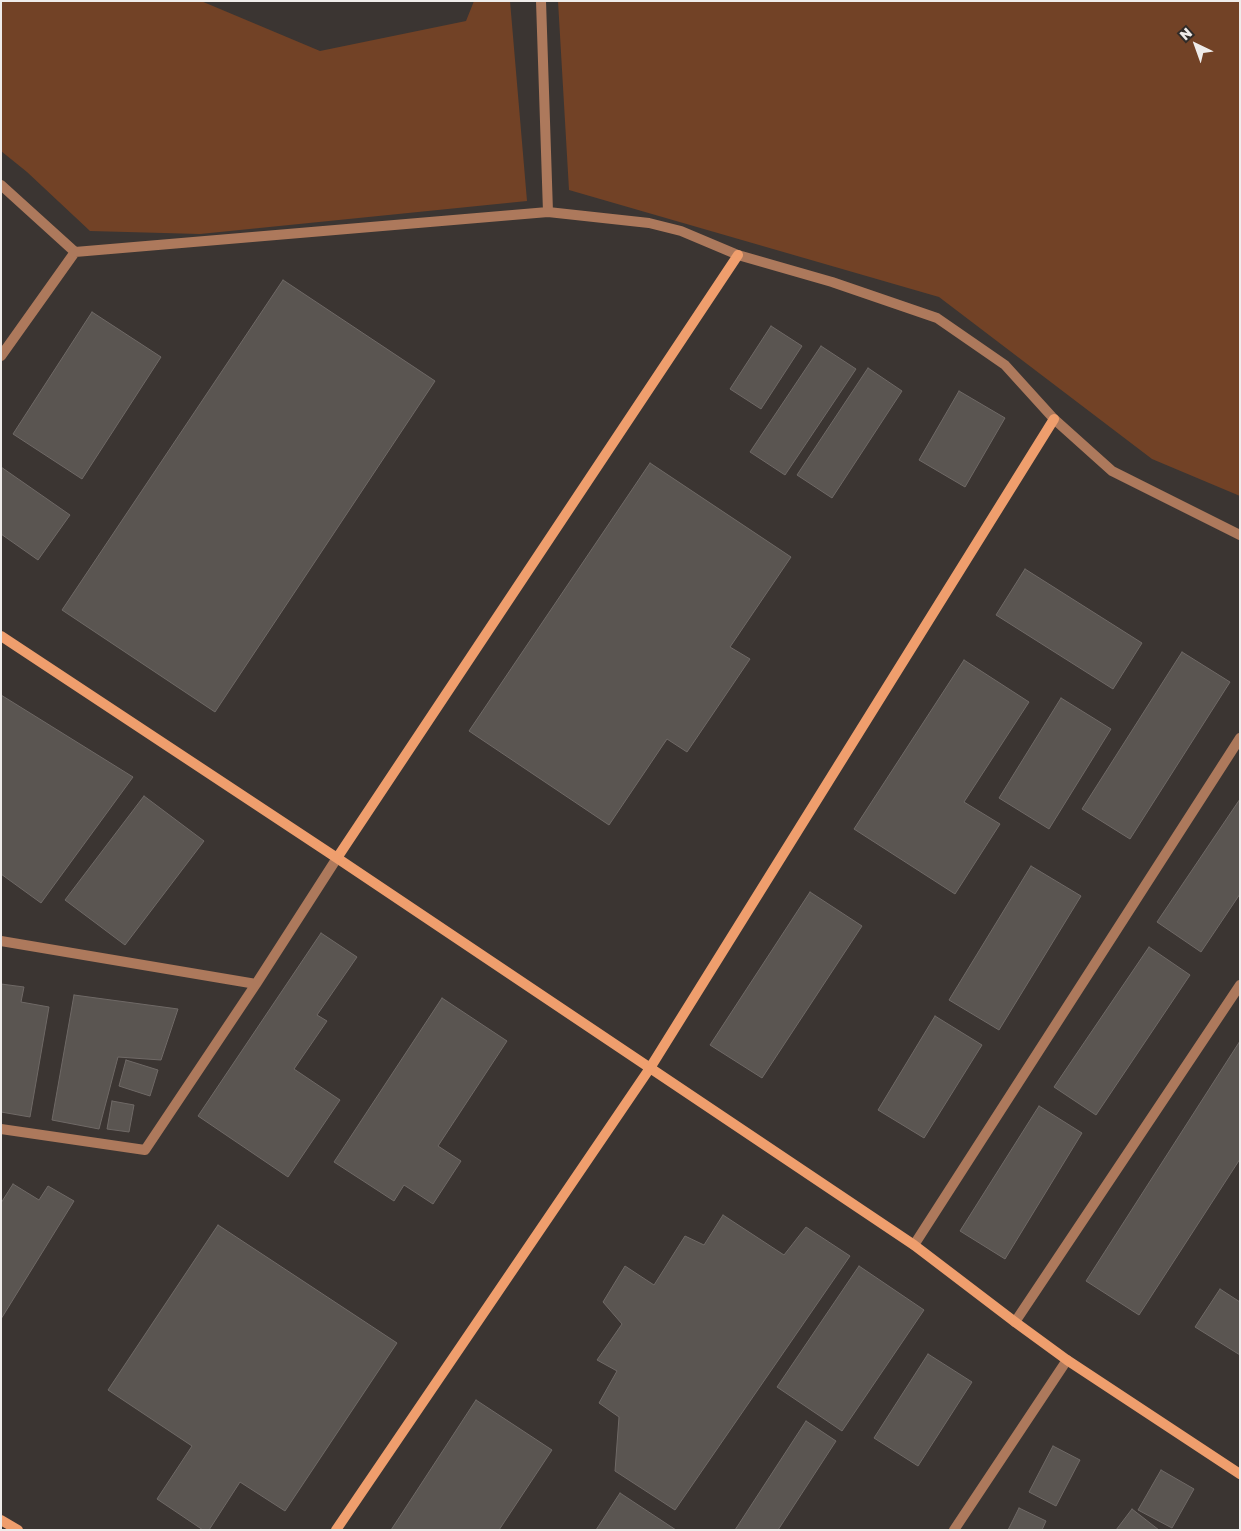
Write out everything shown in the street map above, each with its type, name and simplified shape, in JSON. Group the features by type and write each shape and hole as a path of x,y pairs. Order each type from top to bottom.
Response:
{"street":[{"path":"541,1 548,212"},
{"path":"1,184 75,252 548,212 649,223 681,231 738,255 832,282 937,318 1005,365 1054,420 1112,471 1240,535"},
{"path":"1,356 75,252"},
{"path":"1,1129 145,1150 738,255"},
{"path":"336,1530 650,1068 1054,420"},
{"path":"1,636 337,858 914,1245 1067,1360 1240,1474"},
{"path":"914,1245 1240,738"},
{"path":"1,941 256,984"},
{"path":"1015,1322 1240,985"},
{"path":"954,1530 1067,1360"},
{"path":"1,1520 18,1530"}],"shaded area":[{"path":"1,1 201,1 320,51 466,21 474,1 510,1 527,201 200,234 90,231 27,172 1,151"},
{"path":"558,1 1240,1 1240,496 1152,459 939,297 569,190"}],"building":[{"path":"283,280 435,381 215,712 62,610"},
{"path":"92,312 161,357 82,479 13,434"},
{"path":"771,326 802,346 761,409 730,389"},
{"path":"821,346 856,369 785,475 750,452"},
{"path":"868,368 902,391 832,498 797,475"},
{"path":"959,391 1005,418 965,487 919,460"},
{"path":"650,463 791,557 730,647 750,659 687,752 667,739 609,825 469,731"},
{"path":"1,467 70,515 38,560 1,534"},
{"path":"1025,569 1142,643 1113,689 996,615"},
{"path":"1182,652 1230,682 1130,839 1082,809"},
{"path":"964,660 1029,702 964,802 1000,824 955,894 854,829"},
{"path":"1,695 133,777 41,903 1,874"},
{"path":"1061,698 1111,729 1049,829 999,798"},
{"path":"144,796 204,841 125,945 65,900"},
{"path":"1240,799 1240,894 1201,952 1157,922"},
{"path":"1031,866 1081,896 999,1030 949,1000"},
{"path":"810,892 862,926 762,1078 710,1045"},
{"path":"321,933 357,957 317,1015 327,1021 294,1069 340,1100 288,1177 198,1116"},
{"path":"1149,947 1190,975 1096,1115 1054,1087"},
{"path":"1,984 24,987 21,1002 49,1007 30,1117 1,1112"},
{"path":"74,995 178,1009 161,1060 118,1057 99,1129 52,1120"},
{"path":"442,998 507,1041 438,1146 461,1161 433,1204 404,1185 394,1201 334,1162"},
{"path":"935,1016 982,1045 924,1138 878,1110"},
{"path":"1240,1041 1240,1159 1139,1315 1086,1281"},
{"path":"126,1060 158,1070 150,1096 119,1086"},
{"path":"112,1101 134,1105 129,1132 107,1129"},
{"path":"1039,1106 1082,1133 1005,1259 960,1231"},
{"path":"13,1184 39,1200 48,1186 74,1201 1,1319 1,1203"},
{"path":"723,1215 784,1255 806,1227 850,1256 675,1510 615,1471 619,1417 599,1403 617,1371 597,1360 622,1324 603,1302 625,1266 654,1285 685,1236 704,1245"},
{"path":"218,1225 397,1343 285,1511 240,1482 209,1530 203,1530 157,1499 192,1446 108,1390"},
{"path":"859,1266 924,1310 842,1431 777,1387"},
{"path":"1220,1289 1240,1302 1240,1355 1195,1327"},
{"path":"928,1354 972,1382 918,1466 874,1438"},
{"path":"476,1400 552,1450 499,1530 391,1530"},
{"path":"806,1421 836,1441 778,1530 735,1530"},
{"path":"1053,1446 1080,1460 1056,1506 1029,1492"},
{"path":"1161,1470 1194,1489 1172,1528 1138,1510"},
{"path":"620,1493 676,1530 596,1530"},
{"path":"1019,1508 1046,1521 1042,1530 1008,1530"},
{"path":"1132,1509 1159,1530 1116,1530"}]}
